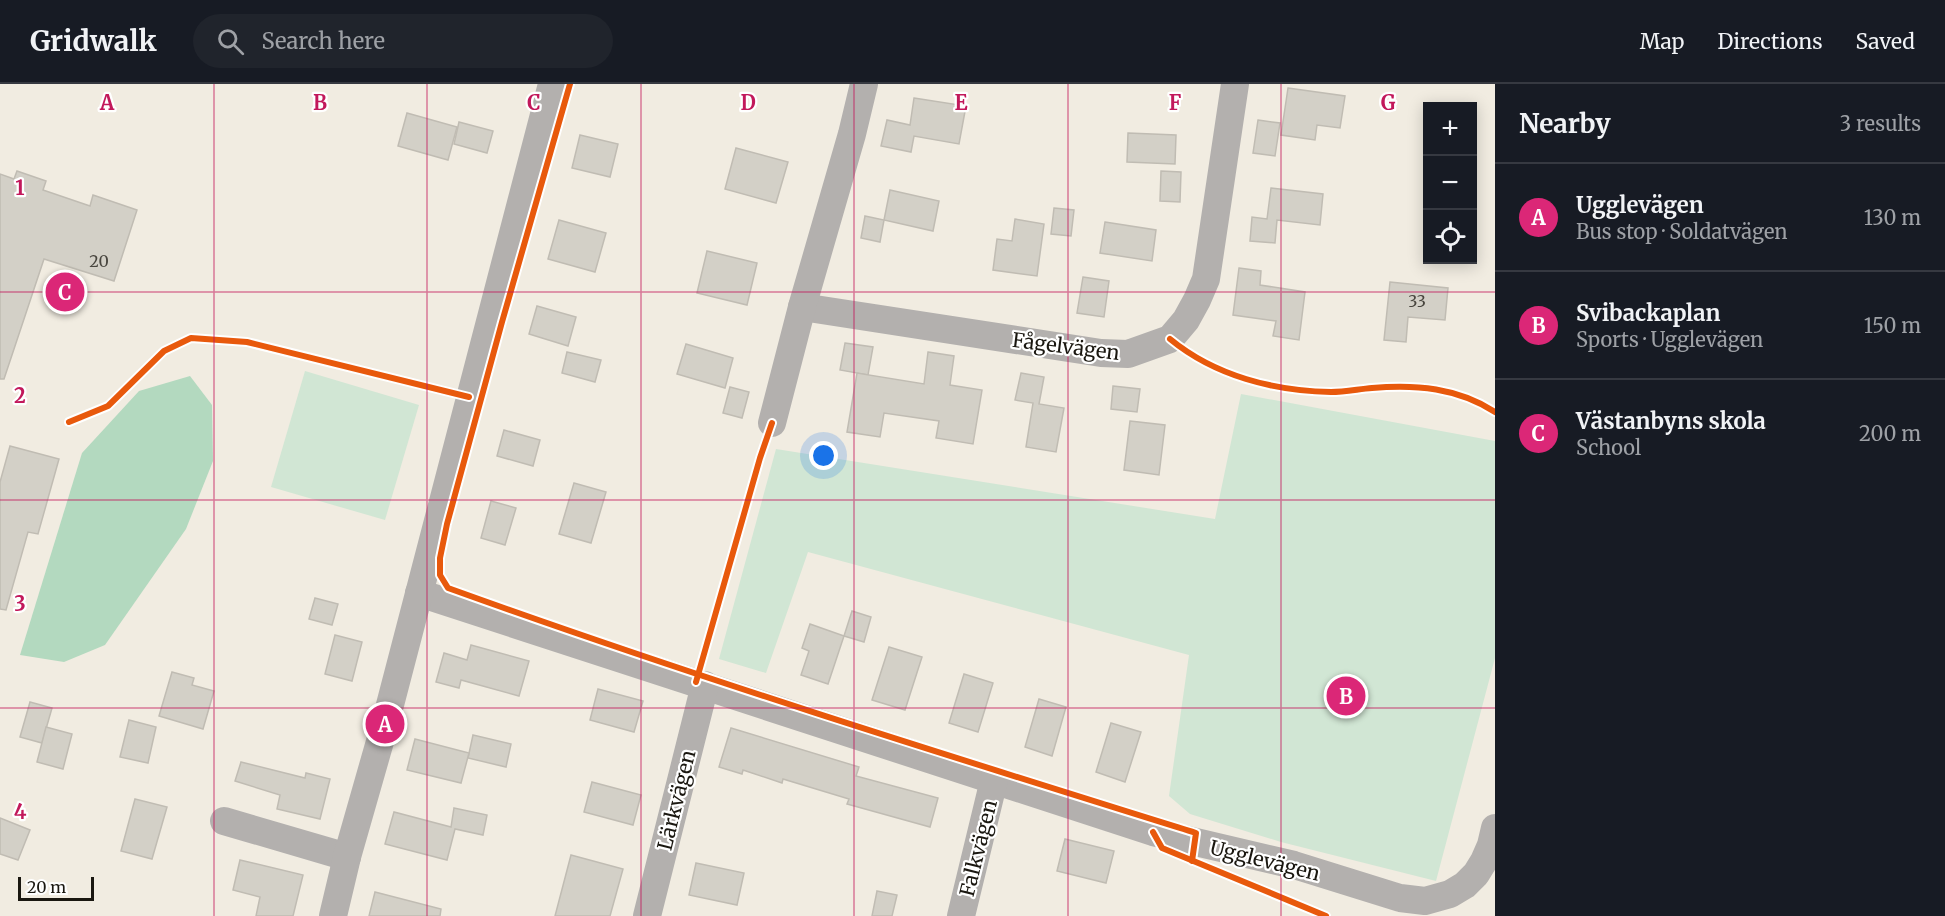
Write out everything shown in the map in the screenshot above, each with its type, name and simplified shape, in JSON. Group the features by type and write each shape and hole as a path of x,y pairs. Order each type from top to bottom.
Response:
{"street":[{"path":"333,916 552,84"},
{"path":"772,423 864,84"},
{"name":"Fågelvägen","path":"802,307 1101,353 1128,354 1170,339 1186,320 1206,279 1235,84"},
{"name":"Ugglevägen","path":"419,593 1153,832 1294,865 1401,898 1425,901 1450,894 1465,885 1484,861 1495,828"},
{"name":"Lärkvägen","path":"647,916 705,685"},
{"name":"Falkvägen","path":"961,916 994,780"},
{"path":"224,821 347,856"}],"green space":[{"path":"305,371 419,405 385,520 271,487"},
{"path":"190,376 212,405 213,461 186,529 105,645 64,662 20,655 82,453 139,391"},
{"path":"1241,394 1495,441 1495,658 1436,881 1281,842 1190,814 1169,796 1189,655 808,552 766,673 719,659 776,449 1215,519"}],"building":[{"path":"1288,88 1345,96 1340,128 1317,125 1315,140 1281,135"},
{"path":"914,98 966,106 959,144 914,136 911,152 881,146 887,120 910,125"},
{"path":"407,113 457,127 448,160 398,146"},
{"path":"1258,120 1280,123 1275,156 1253,153"},
{"path":"459,122 493,131 487,153 454,144"},
{"path":"1128,133 1176,135 1175,164 1127,162"},
{"path":"580,135 618,144 610,177 572,168"},
{"path":"736,148 788,162 776,203 725,189"},
{"path":"17,171 46,181 43,190 90,206 93,195 137,210 114,281 44,259 4,379 0,379 0,174 14,179"},
{"path":"1161,171 1181,172 1180,202 1160,201"},
{"path":"1271,188 1323,194 1320,225 1277,220 1275,243 1250,241 1252,217 1267,219"},
{"path":"890,190 939,201 933,231 884,220"},
{"path":"1054,208 1074,210 1071,236 1051,234"},
{"path":"865,216 884,220 880,242 861,238"},
{"path":"1015,219 1044,224 1037,276 993,270 997,239 1012,241"},
{"path":"559,220 606,233 595,272 548,259"},
{"path":"1105,222 1156,230 1152,261 1100,253"},
{"path":"707,251 757,263 747,305 697,293"},
{"path":"1239,268 1261,271 1260,285 1305,292 1299,340 1273,336 1276,321 1233,315"},
{"path":"1083,277 1109,281 1104,317 1077,313"},
{"path":"1390,282 1448,288 1445,320 1408,317 1406,342 1384,340"},
{"path":"537,306 576,317 568,346 529,334"},
{"path":"845,343 873,347 868,375 840,370"},
{"path":"686,344 733,358 725,388 677,374"},
{"path":"567,352 601,360 595,382 562,373"},
{"path":"928,352 954,356 950,385 982,390 973,444 936,438 939,421 884,413 880,437 847,432 857,373 924,384"},
{"path":"1021,373 1044,377 1039,404 1064,408 1056,452 1026,447 1033,403 1015,400"},
{"path":"1113,386 1140,389 1137,412 1111,409"},
{"path":"730,387 749,392 742,418 723,413"},
{"path":"1130,421 1165,425 1159,475 1124,470"},
{"path":"504,430 540,440 533,466 497,456"},
{"path":"10,446 59,459 38,534 28,532 6,610 0,609 0,482"},
{"path":"574,483 606,492 591,543 559,534"},
{"path":"491,501 516,508 505,545 481,538"},
{"path":"315,598 338,604 332,625 309,619"},
{"path":"852,611 871,617 864,642 844,636"},
{"path":"810,624 844,636 828,684 801,675 809,651 802,648"},
{"path":"335,635 362,642 352,681 325,674"},
{"path":"471,645 529,661 519,696 461,680 459,688 436,682 444,653 467,660"},
{"path":"889,647 922,657 905,710 872,700"},
{"path":"172,672 194,678 192,685 214,691 203,729 159,716"},
{"path":"964,674 993,683 978,732 949,723"},
{"path":"598,689 643,701 634,732 590,720"},
{"path":"1039,699 1066,707 1052,756 1025,747"},
{"path":"30,702 52,708 42,743 20,737"},
{"path":"129,720 156,727 148,763 120,757"},
{"path":"1111,723 1141,732 1125,782 1096,772"},
{"path":"46,727 72,734 63,769 37,762"},
{"path":"731,728 859,767 856,776 938,798 930,827 847,804 849,799 783,779 782,783 743,770 742,774 719,767"},
{"path":"473,735 511,744 506,767 468,758"},
{"path":"415,739 469,753 461,783 407,770"},
{"path":"241,762 305,778 306,773 330,779 320,819 277,809 280,795 235,781"},
{"path":"592,782 641,795 633,825 584,812"},
{"path":"135,799 167,807 152,859 121,851"},
{"path":"454,808 487,815 483,835 455,829 447,860 385,844 394,812 451,827"},
{"path":"0,818 30,830 18,860 0,854"},
{"path":"1065,839 1114,851 1106,883 1057,871"},
{"path":"571,855 623,869 610,916 555,916"},
{"path":"240,860 303,875 293,916 256,916 260,897 233,890"},
{"path":"696,863 744,873 737,905 689,895"},
{"path":"877,891 897,895 892,916 872,916"},
{"path":"375,892 441,909 440,916 369,916"}],"cycle path":[{"path":"570,84 447,524 440,558 440,575 448,588 727,684 1196,833 1192,861"},
{"path":"69,422 108,406 164,351 191,338 247,342 469,397"},
{"path":"1170,339 1206,363 1267,385 1331,392 1388,387 1420,388 1451,393 1495,412"},
{"path":"696,682 772,423"},
{"path":"1153,832 1162,848 1326,916"}],"place":[{"name":"Västanbyns skola","path":"65,292"},
{"name":"Svibackaplan","path":"1346,696"},
{"name":"Ugglevägen","path":"385,724"}]}
